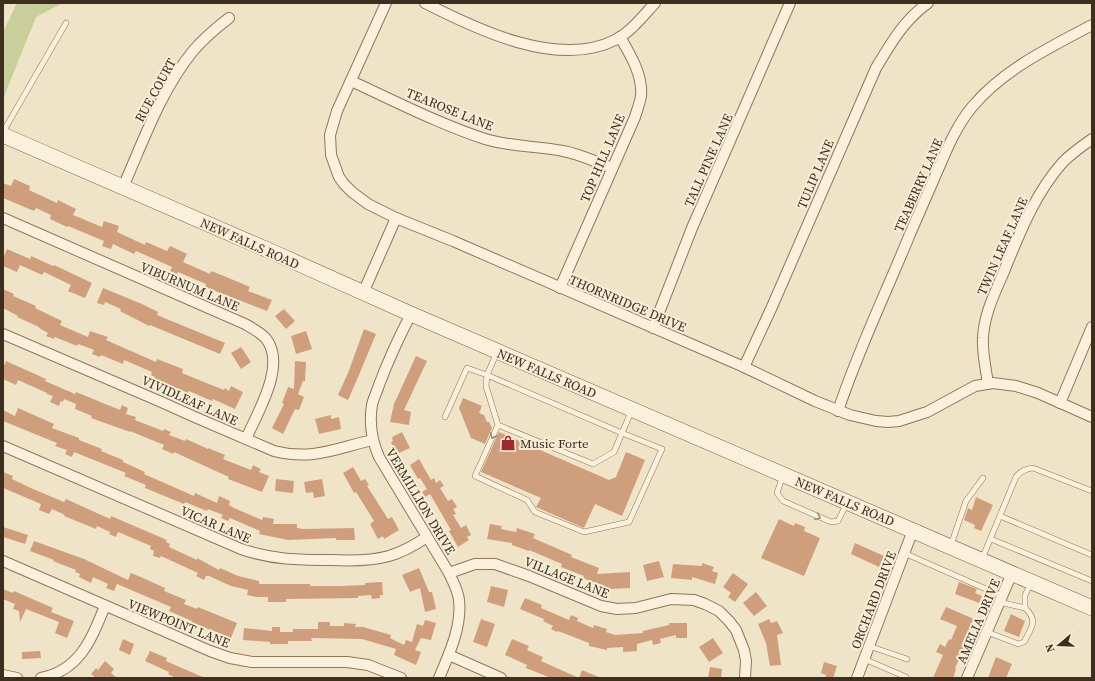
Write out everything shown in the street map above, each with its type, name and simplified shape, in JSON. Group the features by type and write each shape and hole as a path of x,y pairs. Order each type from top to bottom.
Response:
{"main road":[{"name":"NEW FALLS ROAD","path":"3,134 497,352 1092,608"}],"street":[{"name":"THORNRIDGE DRIVE","path":"386,3 337,111 330,134 331,155 334,166 344,184 352,192 379,210 744,367 838,411 876,421 899,421 927,412 974,386 1007,384 1038,393 1092,417"},
{"path":"425,3 486,32 506,39 559,49 578,49 597,46 620,38 641,19 655,3"},
{"name":"TALL PINE LANE","path":"652,328 692,228 790,3"},
{"name":"TULIP LANE","path":"744,367 771,309 876,68 898,32 908,20 928,3"},
{"name":"RUE COURT","path":"123,187 170,84 180,68 207,36 229,18"},
{"name":"TEABERRY LANE","path":"838,411 856,359 951,140 960,124 981,97 1012,70 1092,25"},
{"name":"TOP HILL LANE","path":"560,288 635,117 641,95 641,86 637,71 620,38"},
{"name":"TEAROSE LANE","path":"351,81 449,126 486,139 563,151 612,168"},
{"name":"TWIN LEAF LANE","path":"988,384 983,351 983,332 994,294 1036,201 1058,169 1078,149 1092,139"},
{"name":"VIBURNUM LANE","path":"3,218 245,324 264,337 270,346 273,357 274,366 272,378 246,439"},
{"path":"363,293 396,218"},
{"name":"VERMILLION DRIVE","path":"411,314 393,350 372,404 371,416 373,440 379,457 449,573 457,590 459,600 457,629 449,655 439,678"},
{"path":"1060,403 1092,327"},
{"name":"VIVIDLEAF LANE","path":"3,334 274,451 300,456 316,454 373,440"},
{"name":"VICAR LANE","path":"3,446 260,556 296,560 348,561 369,559 389,556 405,550 427,537"},
{"name":"ORCHARD DRIVE","path":"858,678 913,530"},
{"name":"VIEWPOINT LANE","path":"3,561 210,651 230,658 252,662 347,662 368,665 401,678"},
{"name":"VILLAGE LANE","path":"449,573 475,564 494,564 529,576 601,606 617,609 636,608 671,599 694,600 719,611 736,630 744,650 746,661 745,678"},
{"name":"AMELIA DRIVE","path":"968,678 1012,573"},
{"path":"41,678 60,672 70,666 79,657 85,650 105,606"},
{"path":"449,655 501,678"},
{"path":"3,674 17,678"}],"lane":[{"path":"3,134 66,23"},
{"path":"445,417 467,368 487,375 662,449 629,522 584,532 535,512 527,500 475,476 498,425 486,386 487,375 497,352"},
{"path":"498,425 593,464 614,452 632,409"},
{"path":"982,560 1016,477 1021,472 1033,468 1092,491"},
{"path":"784,475 777,493 783,501 831,522 838,521 848,502"},
{"path":"950,546 966,502 983,478"},
{"path":"1000,516 1092,555"},
{"path":"991,539 1092,581"},
{"path":"904,553 1001,599 1025,608 1033,619 1033,624 1024,642 1018,644 987,632"},
{"path":"1025,608 1026,595 1032,582"},
{"path":"869,646 906,659"},
{"path":"864,659 906,677"}],"green space":[{"path":"17,3 63,3 36,17 3,99 3,32"}],"building":[{"path":"14,179 30,186 29,190 57,203 58,200 76,209 73,215 102,227 104,221 119,226 117,232 145,245 146,242 167,251 170,246 187,254 183,262 210,274 211,271 250,287 248,291 272,300 267,311 205,287 206,284 178,272 177,274 170,271 172,267 136,251 134,254 113,244 111,249 102,246 104,241 50,219 51,215 36,208 34,211 3,198 3,183 11,186"},
{"path":"7,249 30,259 31,256 53,266 54,265 92,283 85,298 68,291 71,285 44,272 42,275 20,265 17,272 3,266 3,258"},
{"path":"103,288 158,312 157,315 225,343 220,354 150,325 149,326 120,311 121,309 105,302 104,305 97,303"},
{"path":"3,289 14,294 13,296 36,306 35,308 62,321 60,325 88,337 90,331 108,337 106,340 156,362 157,359 183,369 182,373 204,382 224,390 225,388 229,391 231,386 243,392 235,409 213,399 212,401 189,391 188,393 154,380 155,377 151,375 152,372 124,360 123,364 101,355 100,357 92,354 94,350 78,344 77,346 55,337 54,339 46,336 48,333 39,327 17,317 18,316 3,308"},
{"path":"284,309 295,321 286,329 275,316"},
{"path":"364,329 376,334 348,400 338,395 348,373"},
{"path":"306,331 312,349 296,354 291,336"},
{"path":"241,347 251,362 241,369 231,353"},
{"path":"416,356 427,361 404,410 411,412 409,425 390,422 394,404"},
{"path":"6,361 46,379 45,381 75,394 76,392 120,410 122,405 128,408 126,414 136,417 135,420 163,431 164,429 171,432 169,435 185,441 186,439 225,455 223,459 251,470 253,465 261,469 259,472 269,476 262,492 228,479 229,477 174,452 173,454 162,449 164,445 130,431 91,418 92,416 75,409 76,404 64,399 63,402 61,401 59,406 50,402 53,396 47,393 18,380 16,385 3,379 3,368"},
{"path":"295,361 306,362 305,381 303,381 298,394 304,397 299,410 295,409 283,434 272,428 284,404 282,403 288,387 294,389"},
{"path":"463,398 482,406 479,413 484,415 492,428 485,444 471,438 459,408"},
{"path":"18,408 54,424 52,428 79,438 79,440 102,449 101,451 123,460 123,462 145,472 144,474 194,496 195,493 217,503 219,496 230,501 229,505 234,508 262,520 263,517 274,519 273,524 297,524 297,528 303,529 354,528 355,540 336,540 336,538 288,540 259,534 260,531 230,518 228,521 221,518 223,515 208,509 207,511 185,502 184,504 145,488 146,485 124,476 126,473 74,452 72,457 65,454 67,450 55,446 57,443 3,421 3,410 15,416"},
{"path":"331,415 331,419 339,417 341,429 319,434 315,419"},
{"path":"402,432 410,448 399,453 397,449 394,450 391,442 393,441 392,437"},
{"path":"499,432 609,480 616,477 626,452 645,460 622,516 595,504 584,528 536,507 541,498 481,472"},
{"path":"419,459 431,480 434,478 436,483 440,480 444,486 440,488 448,501 452,499 457,507 453,509 456,514 453,515 461,528 466,525 471,535 467,537 469,540 458,547 449,531 451,530 430,494 425,497 422,492 427,489 420,478 418,479 410,465"},
{"path":"353,467 361,481 365,479 369,485 367,486 388,519 392,517 399,530 384,539 383,536 378,539 370,524 374,521 356,492 354,493 343,473"},
{"path":"3,472 13,476 12,479 33,489 64,502 66,499 110,519 111,516 167,540 166,542 170,544 169,547 197,560 197,558 219,570 220,568 238,576 259,581 259,584 310,584 310,586 340,586 365,585 365,583 382,582 383,595 380,595 380,598 372,599 371,595 358,596 358,598 286,599 286,602 268,602 268,597 247,595 248,590 231,586 209,576 206,576 204,580 196,576 198,573 161,556 160,558 153,556 154,551 150,549 151,546 118,532 116,537 109,534 110,532 97,526 96,529 64,516 65,515 52,509 49,514 39,510 41,504 3,488"},
{"path":"276,479 294,481 293,493 275,491"},
{"path":"322,479 325,496 314,498 313,492 306,493 304,482"},
{"path":"976,497 993,505 981,531 974,528 975,525 964,520 968,508 972,510"},
{"path":"779,519 794,526 795,523 805,527 804,531 820,538 804,576 761,558"},
{"path":"490,524 502,526 501,529 516,532 517,528 535,534 533,538 572,555 571,557 599,568 597,574 630,572 630,588 609,589 583,578 584,576 561,567 562,564 529,550 512,545 512,543 487,539"},
{"path":"3,527 28,535 25,544 3,537"},
{"path":"34,541 84,559 128,580 131,573 165,588 164,591 186,600 184,604 197,609 198,607 237,623 231,638 191,622 192,621 169,611 171,607 117,584 114,591 106,588 108,584 93,577 91,583 79,577 80,574 75,572 76,570 30,551"},
{"path":"855,543 884,556 879,567 851,554"},
{"path":"659,561 664,577 647,581 643,565"},
{"path":"702,563 714,567 712,571 718,573 715,584 692,577 692,580 671,578 673,564 702,566"},
{"path":"419,568 429,592 432,592 436,609 425,612 420,588 410,592 402,575"},
{"path":"733,573 748,584 735,602 728,597 731,593 723,587"},
{"path":"959,582 977,589 975,593 982,596 979,603 955,594"},
{"path":"491,586 508,590 504,607 487,602"},
{"path":"3,589 13,593 14,591 53,608 51,612 74,621 67,638 55,633 59,622 26,609 20,622 19,611 13,609 15,604 3,599"},
{"path":"756,592 767,606 754,616 743,603"},
{"path":"525,598 542,605 541,608 569,620 571,615 578,618 577,621 593,628 594,625 607,629 606,632 615,635 643,633 643,631 669,625 669,623 687,623 687,638 676,638 676,635 660,639 661,643 653,645 652,640 637,644 637,651 623,652 623,647 607,648 607,650 589,646 589,643 551,629 553,626 543,621 544,619 520,609"},
{"path":"946,607 974,619 962,645 965,647 955,668 953,678 933,678 943,655 936,652 940,644 945,647 949,639 951,640 957,626 940,619"},
{"path":"1011,614 1025,621 1019,637 1004,631"},
{"path":"481,619 495,624 487,647 473,642"},
{"path":"769,619 771,623 777,621 783,633 777,635 781,665 770,666 766,643 758,624"},
{"path":"425,620 436,623 431,640 421,638 415,650 421,652 416,665 394,655 396,649 362,639 311,638 312,641 288,641 288,644 270,644 270,642 243,640 244,628 272,631 272,627 280,627 280,632 293,632 293,629 318,629 318,622 330,622 330,626 344,626 344,623 356,624 355,627 363,627 391,635 390,638 404,645 406,640 412,642 417,624 423,626"},
{"path":"713,638 723,653 709,662 699,647"},
{"path":"123,639 134,644 130,655 119,650"},
{"path":"512,639 529,646 527,650 543,657 541,661 579,678 551,678 526,668 527,665 505,655"},
{"path":"40,651 41,658 22,659 22,652"},
{"path":"150,651 167,658 166,661 205,678 176,678 168,674 169,672 145,661"},
{"path":"996,657 1012,664 1006,678 988,678"},
{"path":"105,661 114,669 111,673 117,678 96,678 91,674 96,668 98,670"},
{"path":"824,662 837,666 833,678 825,678 826,675 821,673"},
{"path":"710,667 722,669 721,678 708,678"},
{"path":"582,670 601,678 579,678"}],"place":[{"name":"Music Forte","path":"508,443"}]}
